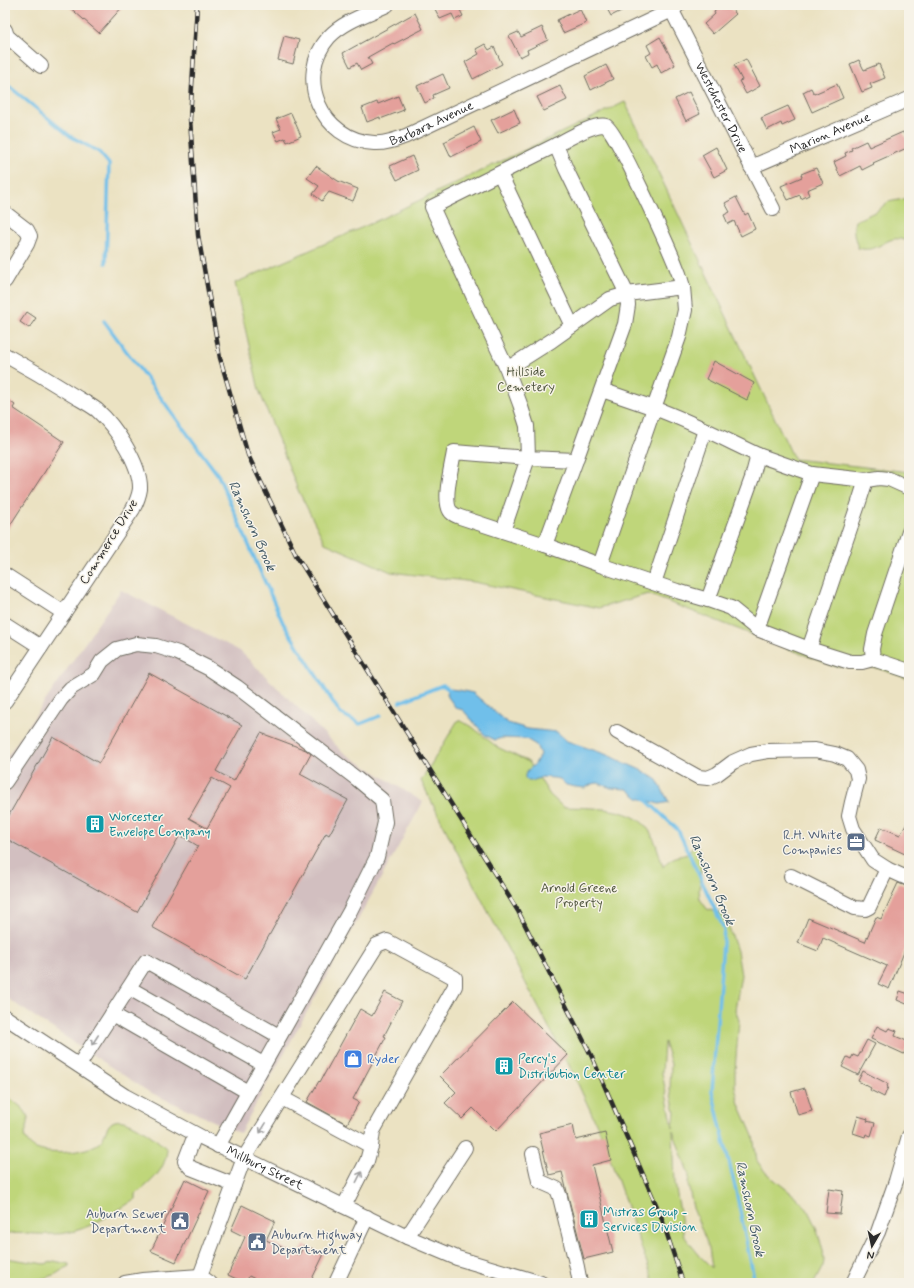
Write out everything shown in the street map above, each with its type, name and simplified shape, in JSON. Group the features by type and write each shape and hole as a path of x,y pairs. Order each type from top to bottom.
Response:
{"street":[{"name":"Barbara Avenue","path":"387,5 348,24 334,33 323,46 314,66 313,77 315,93 320,109 326,118 342,133 363,142 385,143 396,140 673,7"},
{"name":"Westchester Drive","path":"673,7 773,209"},
{"path":"5,30 8,36 41,66"},
{"name":"Marion Avenue","path":"751,167 909,99"},
{"path":"503,531 528,458 527,426 507,369 432,207 593,127 604,125 609,127 625,155 675,263 684,287 685,310 679,337 600,565"},
{"path":"545,545 602,390 624,324 628,305 627,294 566,169 556,145"},
{"path":"500,174 572,326"},
{"path":"5,213 27,230 30,236 27,244 5,281"},
{"path":"507,369 551,342 610,299 627,294 684,287"},
{"name":"Commerce Drive","path":"5,355 45,377 96,410 111,425 119,436 136,469 139,483 139,493 133,509 5,701"},
{"path":"602,390 654,408 758,455 812,474 866,480 879,478 889,479 909,488"},
{"path":"654,583 705,430"},
{"path":"576,460 454,452 448,483 447,503 451,511 460,517 545,545 676,592 708,600 731,608 757,629 809,649 850,662 862,662 873,659 909,671"},
{"path":"708,600 752,478 758,455"},
{"path":"757,629 812,474"},
{"path":"809,649 860,502 866,480"},
{"path":"873,659 872,649 874,634 909,532"},
{"path":"5,575 64,613"},
{"path":"5,624 41,647"},
{"path":"5,782 61,699 72,688 94,674 102,661 117,650 136,644 156,646 178,653 208,668 237,687 382,800 385,822 377,857 350,911 218,1146"},
{"path":"618,732 698,777 708,778 717,774 733,762 751,754 768,751 815,750 835,754 847,759 856,770 858,779 849,816 853,829 873,860 887,869 909,879"},
{"path":"791,876 855,908 865,909 869,907 887,869"},
{"path":"125,1283 143,1280 205,1279 234,1185 244,1158 377,945 387,941 455,978 455,986 372,1131 367,1160 344,1206"},
{"path":"79,1065 146,962 279,1036"},
{"path":"129,988 263,1064"},
{"path":"112,1014 248,1092"},
{"name":"Millbury Street","path":"5,1017 125,1096 218,1146 407,1237 457,1258 542,1283"},
{"path":"282,1098 370,1146"},
{"path":"195,1134 185,1161 191,1168 234,1185"},
{"path":"853,1283 878,1232 909,1136"},
{"path":"407,1237 465,1148"},
{"path":"533,1154 539,1181 557,1190 560,1197 580,1283"},
{"path":"336,1283 367,1217"}],"shaded area":[{"path":"121,590 240,651 343,752 423,802 240,1133 149,1092 5,997 5,760"}],"green space":[{"name":"Hillside Cemetery","path":"625,102 794,459 909,472 909,679 877,668 833,666 648,594 599,608 474,582 391,572 325,543 298,490 259,390 235,283 370,224"},
{"path":"909,198 909,242 901,239 895,239 889,240 873,248 858,248 854,232 855,221 877,211 888,202"},
{"name":"Arnold Greene Property","path":"458,720 471,726 497,747 529,762 550,795 563,807 597,808 621,812 641,821 653,838 663,867 668,861 688,854 695,843 700,849 702,861 699,890 700,899 707,909 720,913 726,919 737,951 741,975 735,1010 739,1020 735,1087 739,1104 753,1136 757,1161 766,1173 806,1207 816,1227 823,1250 824,1261 814,1283 654,1283 602,1136 572,1071 421,781","holes":["664,1042 671,1064 670,1090 675,1113 673,1128 662,1073","673,1131 689,1175 688,1184 693,1208 709,1248 712,1268 684,1236 675,1183"]},
{"path":"5,1096 25,1111 28,1122 24,1136 29,1144 34,1148 58,1153 85,1149 101,1141 109,1125 115,1121 121,1121 128,1122 143,1130 167,1149 164,1163 157,1175 136,1194 136,1199 107,1217 87,1227 65,1233 5,1234"},
{"path":"5,1258 45,1264 54,1261 69,1264 69,1266 54,1275 29,1283 5,1283"}],"water":[{"path":"449,689 473,693 508,723 528,729 557,732 567,741 605,754 643,771 657,780 669,802 659,804 638,798 627,789 611,788 598,783 592,784 585,788 566,785 560,779 554,778 542,777 528,781 525,778 525,775 527,771 535,764 540,754 536,745 526,739 502,738 495,740 485,735 463,710 456,708 448,697 447,693"}],"building":[{"path":"67,5 124,5 99,33"},
{"path":"433,5 471,5 460,10 463,16 455,20 452,14 440,19"},
{"path":"605,5 633,5 611,16"},
{"path":"722,5 728,5 736,14 713,34 704,24"},
{"path":"580,9 586,23 563,33 557,20"},
{"path":"415,13 423,29 368,57 372,64 361,70 357,63 350,67 343,53"},
{"path":"542,27 548,40 527,50 528,53 520,57 509,36 518,32 521,37"},
{"path":"284,36 299,40 293,64 278,60"},
{"path":"660,37 675,65 661,73 657,64 652,67 646,56 651,53 647,45"},
{"path":"485,44 489,50 494,47 502,64 473,79 465,62 479,54 476,49"},
{"path":"746,59 760,86 746,94 739,81 742,80 734,65"},
{"path":"859,60 864,70 879,64 885,78 870,84 872,88 862,92 850,64"},
{"path":"606,65 613,79 591,90 585,76"},
{"path":"443,74 449,88 433,95 434,98 425,103 417,86"},
{"path":"837,84 843,98 812,112 803,92 811,88 814,94"},
{"path":"560,86 567,100 544,111 537,97"},
{"path":"689,92 700,114 686,121 675,99"},
{"path":"398,96 404,110 367,122 362,108 377,102 378,104"},
{"path":"788,106 795,120 782,126 781,123 767,130 761,118"},
{"path":"514,109 520,123 498,133 491,120"},
{"path":"291,113 301,136 287,142 285,138 278,141 273,132 281,129 276,119"},
{"path":"474,127 481,142 451,157 444,142"},
{"path":"903,132 909,147 873,163 874,164 862,170 860,166 840,176 834,162 846,156 845,153 852,150 851,148 866,141 869,147"},
{"path":"716,147 727,170 714,177 702,155"},
{"path":"412,156 418,170 397,180 390,166"},
{"path":"316,166 338,181 358,189 353,201 329,192 322,201 313,194 319,186 307,178"},
{"path":"816,168 823,183 807,190 809,195 801,199 800,195 788,200 781,186 802,177 801,174"},
{"path":"736,197 745,215 748,213 755,229 741,236 734,221 728,224 724,215 730,212 725,203"},
{"path":"27,312 36,318 29,328 20,322"},
{"path":"714,361 754,383 747,400 706,379"},
{"path":"5,398 15,405 13,408 64,442 5,533"},
{"name":"Worcester Envelope Company","path":"149,673 242,725 216,771 234,781 261,733 306,750 311,754 300,774 348,800 329,835 326,833 245,979 152,927 198,846 180,835 137,912 5,838 5,822 53,737 99,763","holes":["212,778 230,788 207,828 189,818"]},
{"path":"909,820 909,846 905,854 875,840 881,827 900,835"},
{"path":"898,883 909,887 909,940 889,989 878,984 887,966 823,938 818,951 798,943 808,918 865,942 876,917 881,919"},
{"path":"900,991 909,994 909,1005 897,1000"},
{"name":"Ryder","path":"385,992 402,1001 384,1036 386,1037 353,1099 359,1102 347,1124 307,1102 319,1081 320,1082 360,1009 372,1016"},
{"name":"Percy's Distribution Center","path":"513,1002 568,1055 496,1131 473,1108 462,1119 445,1103 456,1092 440,1076"},
{"path":"877,1026 887,1031 889,1028 897,1031 895,1036 909,1042 904,1054 871,1039"},
{"path":"867,1040 875,1044 858,1075 842,1067 847,1057 851,1059 853,1055 858,1057"},
{"path":"863,1071 888,1084 884,1097 870,1090 871,1088 858,1081"},
{"path":"805,1088 812,1111 798,1115 791,1092"},
{"path":"858,1116 875,1123 871,1136 866,1134 865,1137 853,1133"},
{"path":"573,1125 576,1140 605,1133 611,1160 592,1165 613,1252 584,1259 562,1172 549,1175 539,1133"},
{"name":"Auburn Sewer Department","path":"185,1179 209,1191 176,1262 151,1251"},
{"path":"829,1189 843,1191 840,1214 826,1213"},
{"name":"Auburn Highway Department","path":"242,1205 275,1221 266,1240 299,1255 304,1245 324,1254 310,1283 263,1283 249,1276 245,1283 228,1275 245,1237 231,1230"}],"waterway":[{"name":"Ramshorn Brook","path":"5,83 70,136 99,152 109,164 106,263"},
{"name":"Ramshorn Brook","path":"104,321 218,475 283,623 340,713 360,724 380,716"},
{"name":"Ramshorn Brook","path":"400,702 443,685 452,692"},
{"name":"Ramshorn Brook","path":"643,797 678,830 724,929 712,1091 736,1191 755,1283"}],"railway":[{"path":"197,5 190,119 198,235 220,358 248,455 296,555 518,911 592,1057 661,1216 683,1283"}],"place":[{"name":"Worcester Envelope Company","path":"95,824"},
{"name":"R.H. White Companies","path":"856,842"},
{"name":"Ryder","path":"353,1059"},
{"name":"Percy's Distribution Center","path":"504,1066"},
{"name":"Mistras Group - Services Division","path":"589,1219"},
{"name":"Auburn Sewer Department","path":"180,1221"},
{"name":"Auburn Highway Department","path":"257,1242"}]}
